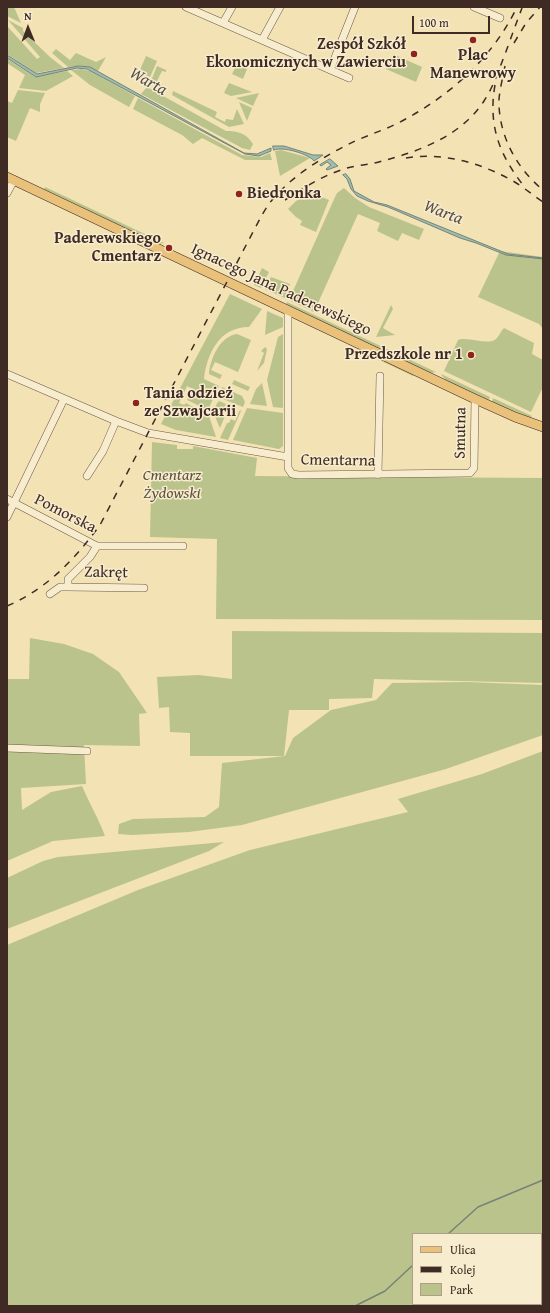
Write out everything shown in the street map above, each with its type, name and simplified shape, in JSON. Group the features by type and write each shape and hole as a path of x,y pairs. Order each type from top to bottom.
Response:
{"main road":[{"name":"Ignacego Jana Paderewskiego","path":"10,178 475,399 515,417 543,427"}],"street":[{"path":"186,7 349,78"},
{"path":"223,24 232,7"},
{"path":"262,40 280,7"},
{"path":"330,70 355,7"},
{"path":"474,7 500,18"},
{"path":"7,192 10,178"},
{"name":"Cmentarna","path":"288,310 288,457 289,471 292,474 466,474 472,472 474,468"},
{"path":"7,374 116,422 148,433 288,457"},
{"path":"378,475 380,376"},
{"path":"7,517 10,501 64,399"},
{"name":"Smutna","path":"474,468 475,399"},
{"path":"87,476 103,451 116,422"},
{"name":"Pomorska","path":"10,501 97,546 183,546"},
{"name":"Zakręt","path":"68,587 70,577 90,557 97,546"},
{"name":"Zakręt","path":"50,594 60,587 144,588"},
{"path":"7,748 86,750"}],"green space":[{"path":"7,7 14,7 21,23 7,16"},
{"path":"8,20 23,28 23,31 50,57 64,68 36,73 7,54 7,26 37,59 40,57"},
{"path":"56,49 70,60 76,53 96,62 106,57 98,71 84,66 68,67 52,53"},
{"path":"393,54 422,67 416,82 386,69"},
{"path":"146,56 157,61 150,77 139,72"},
{"path":"7,59 35,77 67,71 73,76 46,91 19,88 25,75 7,63"},
{"path":"237,64 247,69 243,79 232,74"},
{"path":"157,66 166,70 166,72 162,71 157,81 163,86 161,89 151,83"},
{"path":"81,69 90,71 135,96 129,107 90,85 71,70"},
{"path":"229,83 252,92 231,96 224,93"},
{"path":"147,87 226,131 234,131 245,135 253,144 250,150 242,148 141,94"},
{"path":"18,90 45,93 40,104 40,112 30,108 16,141 7,137 7,101 12,103"},
{"path":"173,91 217,112 215,117 225,122 226,119 233,120 237,109 244,124 229,127 172,95"},
{"path":"259,93 253,106 236,98"},
{"path":"138,98 242,155 261,157 270,153 272,160 245,160 202,138 193,144 182,135 133,109"},
{"path":"239,102 252,108 247,121"},
{"path":"281,150 310,158 280,176 275,151"},
{"path":"45,187 164,243 159,244 44,189"},
{"path":"344,188 355,198 369,207 424,229 419,240 402,233 398,241 377,231 380,223 358,214 314,312 289,300 335,197 337,193"},
{"path":"311,193 329,200 316,232 300,225 302,221 288,209 296,201"},
{"path":"500,251 543,257 543,329 539,324 478,297"},
{"path":"262,268 269,272 261,288 254,285"},
{"path":"271,277 290,284 285,298 265,289"},
{"path":"230,294 262,309 249,327 239,328 230,332 222,337 216,344 208,360 204,379 219,386 208,410 187,400 193,389 187,386 179,403 184,405 186,403 209,416 216,437 176,430 161,424"},
{"path":"287,302 436,372 430,373 286,304"},
{"path":"391,305 393,309 383,328 395,335 376,337"},
{"path":"267,311 283,318 283,327 265,335"},
{"path":"504,328 534,343 532,354 543,360 543,387 531,412 444,371 458,340 467,339 488,342 492,341 496,339"},
{"path":"237,334 251,340 238,372 215,362 211,370 222,375 220,379 209,374 211,362 217,349 226,339"},
{"path":"283,334 283,408 273,407 267,380 278,337"},
{"path":"265,347 267,349 264,363 257,371 264,353 261,351"},
{"path":"369,354 414,374 413,376"},
{"path":"441,374 490,397 489,400 449,382"},
{"path":"234,380 250,387 248,391 232,384"},
{"path":"262,383 267,406 250,404 256,389"},
{"path":"222,387 242,396 245,402 243,407 218,397"},
{"path":"493,398 532,416 530,418 492,402"},
{"path":"219,401 226,404 221,415 225,416 220,428 215,411 215,407"},
{"path":"247,408 283,413 283,446 279,449 233,440"},
{"path":"240,410 241,411 228,440 220,438 227,423 229,423 231,419 235,421"},
{"name":"Cmentarz Żydowski","path":"152,442 177,445 177,449 193,449 193,446 257,458 255,476 543,478 543,620 216,619 217,539 150,537"},
{"path":"232,631 543,633 543,683 374,679 372,698 329,699 329,710 289,710 284,756 190,756 190,733 170,732 169,707 159,708 157,677 199,675 232,679"},
{"path":"30,638 64,644 93,654 119,672 147,713 139,714 140,746 84,745 86,784 21,788 22,810 51,792 82,786 105,836 53,841 7,861 7,679 29,679"},
{"path":"467,682 543,685 543,735 446,769 242,825 189,832 132,835 118,834 119,824 133,819 205,817 219,807 222,763 285,756 293,738 331,710 376,700 392,683"},
{"path":"543,751 543,1306 7,1306 7,945 138,890 250,850 408,812 398,799 482,774"},
{"path":"224,842 209,851 7,929 7,878 43,861 58,857"}],"shaded area":[{"path":"7,55 37,74 78,66 90,67 244,153 257,154 271,148 271,151 259,156 245,154 87,69 77,68 36,77 7,58"},
{"path":"273,146 284,146 313,155 323,155 314,161 311,158 295,151 283,149 274,150"},
{"path":"330,159 338,166 327,170 326,169 331,165 327,162 321,166 320,165"},
{"path":"346,174 350,179 354,191 374,202 387,205 508,254 543,259 506,255 460,238 388,207 368,201 357,196 351,189 347,179 343,175"}],"waterway":[{"path":"449,1233 478,1207 543,1180"},
{"path":"355,1306 385,1291 412,1266"}],"railway":[{"path":"7,606 35,591 59,572 81,550 100,525 254,230 273,199 301,173 333,152 402,121 420,111 454,87 469,73 496,42 517,7"},
{"path":"514,43 526,23 540,7"},
{"path":"285,200 328,175 349,168 397,157 426,147 452,132 464,123 475,113 489,92 522,8"},
{"path":"505,66 499,99 499,112 505,137 517,161 533,181 543,190"},
{"path":"495,85 493,113 497,138 508,162 523,185"},
{"path":"406,158 448,158 475,164 513,181 543,202"}],"place":[{"name":"Plac Manewrowy","path":"473,40"},
{"name":"Zespół Szkół Ekonomicznych w Zawierciu","path":"414,54"},
{"name":"Biedronka","path":"239,194"},
{"name":"Paderewskiego Cmentarz","path":"169,248"},
{"name":"Przedszkole nr 1","path":"471,355"},
{"name":"Tania odzież ze Szwajcarii","path":"136,403"}],"water label":[{"name":"Warta","path":"148,82"},
{"name":"Warta","path":"443,213"}]}
